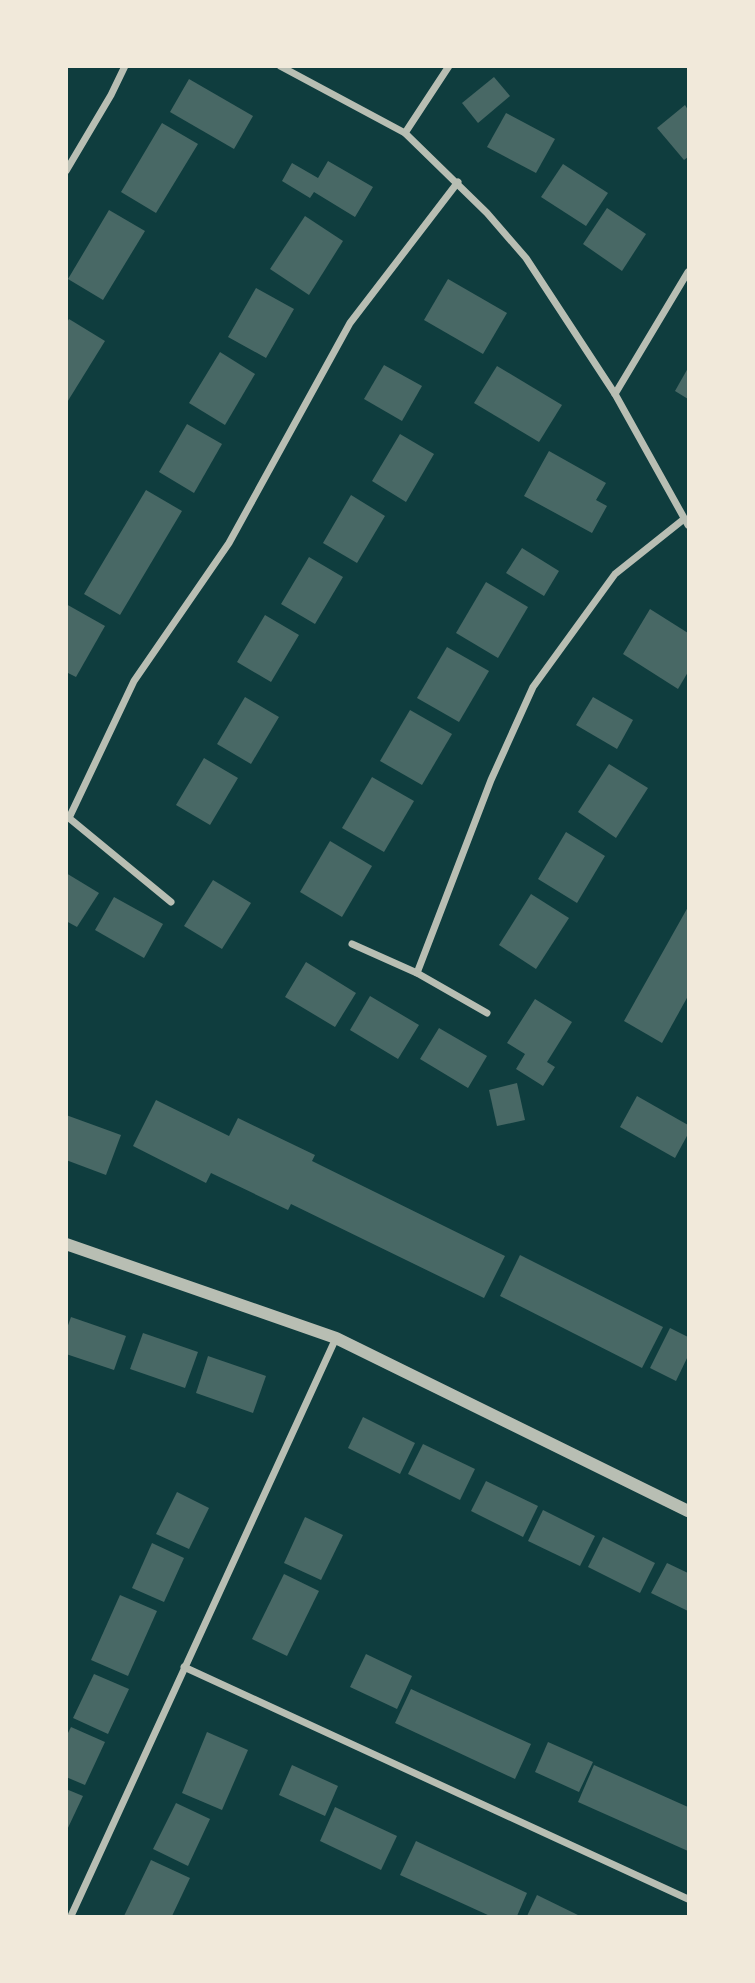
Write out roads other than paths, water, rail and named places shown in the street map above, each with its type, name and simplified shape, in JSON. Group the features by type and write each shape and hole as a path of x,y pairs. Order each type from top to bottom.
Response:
{"street":[{"path":"66,171 125,66"},
{"path":"280,66 405,133 458,183 526,258 615,394 686,522 615,574 533,687 491,780 417,973"},
{"path":"405,133 449,66"},
{"path":"171,902 69,818 134,681 229,542 349,323 458,183"},
{"path":"615,394 688,272"},
{"path":"352,944 417,973 487,1013"},
{"path":"66,1244 336,1338 688,1511"},
{"path":"71,1916 336,1338"},
{"path":"184,1667 688,1899"}]}
